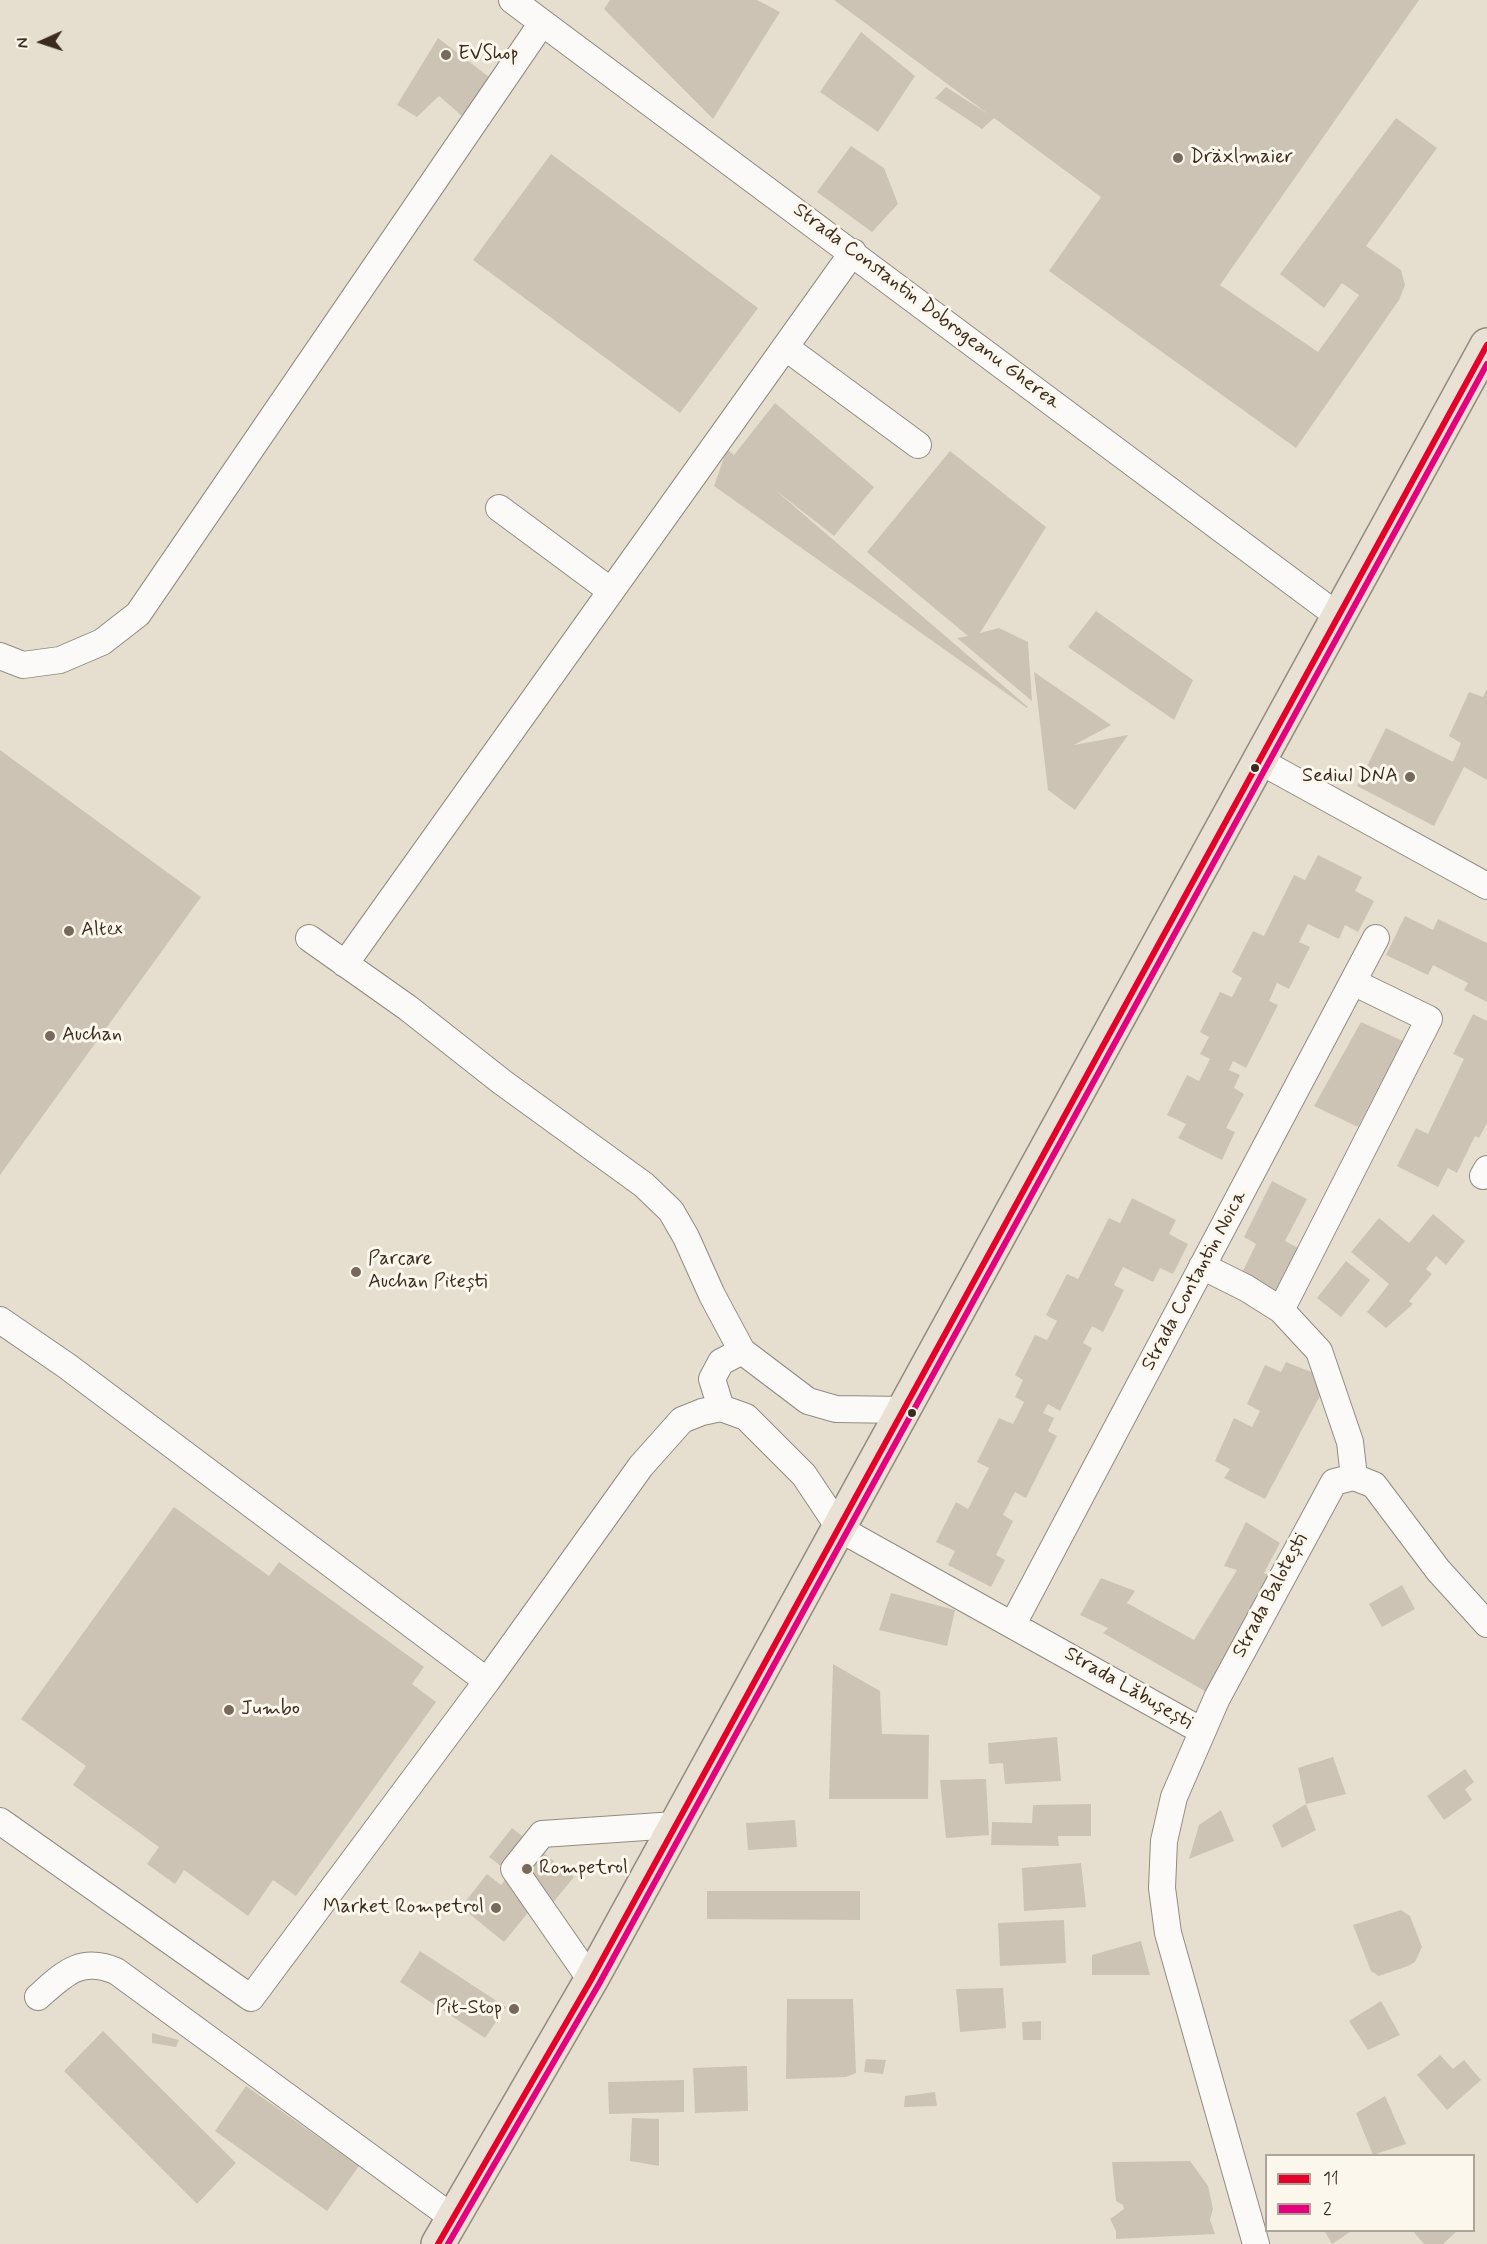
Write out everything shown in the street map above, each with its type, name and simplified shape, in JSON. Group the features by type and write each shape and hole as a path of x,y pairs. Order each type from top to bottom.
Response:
{"main road":[{"path":"446,2231 591,1980 840,1529 1258,760 1487,345"}],"street":[{"name":"Strada Constantin Dobrogeanu Gherea","path":"512,0 853,252 1338,616"},
{"path":"0,656 23,665 60,660 102,642 138,614 542,22"},
{"path":"345,964 853,252"},
{"path":"785,347 918,445"},
{"path":"499,508 611,591"},
{"path":"1258,760 1485,880"},
{"path":"309,938 644,1185 671,1211 742,1351 808,1401 836,1409 904,1410"},
{"name":"Strada Contantin Noica","path":"1014,1624 1376,938"},
{"path":"1281,1310 1429,1018 1353,982"},
{"path":"1202,1266 1246,1288 1281,1310 1319,1351 1350,1442 1354,1477 1374,1485 1438,1570 1487,1624"},
{"path":"0,1320 67,1366 487,1681"},
{"path":"721,1408 712,1379 722,1362 742,1351"},
{"path":"0,1821 251,1998 487,1681 648,1457 682,1420 721,1408 746,1417 804,1475 840,1529"},
{"name":"Strada Balotești","path":"1202,1731 1222,1688 1329,1489 1334,1482 1354,1477"},
{"name":"Strada Lăbușești","path":"840,1529 1014,1624 1202,1731 1174,1797 1164,1841 1162,1888 1168,1933 1256,2244"},
{"path":"591,1980 514,1869 542,1834 675,1826"},
{"path":"38,1997 67,1971 76,1968 94,1965 105,1966 116,1971 446,2231"}],"building":[{"path":"610,0 757,0 780,12 713,119 604,9"},
{"name":"Dräxlmaier","path":"834,0 1419,0 1220,285 1318,352 1359,295 1342,283 1324,308 1280,274 1396,118 1437,148 1366,246 1401,270 1405,285 1399,300 1296,448 1049,271 1101,197 994,118 982,129 935,98 946,87 988,114"},
{"path":"861,32 915,76 878,132 820,92"},
{"path":"438,38 493,80 463,117 439,96 417,117 397,105"},
{"path":"851,146 884,168 898,204 872,232 817,192"},
{"path":"551,154 758,308 680,413 473,260"},
{"path":"775,403 874,487 834,536 774,489 1027,708 714,486 727,449 734,455"},
{"path":"950,451 1046,527 980,633 999,628 1028,642 1032,701 957,638 968,636 867,552"},
{"path":"1096,611 1193,680 1174,720 1068,647"},
{"path":"1034,672 1111,725 1074,745 1128,735 1075,810 1048,790"},
{"name":"Sediul DNA","path":"1487,689 1487,780 1464,767 1434,826 1357,786 1386,728 1453,762 1461,743 1449,736 1469,692 1483,697"},
{"name":"Auchan","path":"0,750 201,897 0,1175"},
{"path":"1318,855 1362,877 1355,891 1374,901 1358,932 1345,925 1339,939 1308,924 1299,942 1310,947 1289,989 1277,983 1269,1001 1278,1005 1246,1068 1233,1061 1229,1070 1240,1075 1234,1088 1244,1094 1226,1128 1235,1132 1222,1160 1178,1138 1186,1124 1167,1115 1187,1075 1199,1081 1210,1059 1200,1054 1209,1037 1200,1032 1220,992 1232,997 1242,978 1232,972 1253,931 1264,936 1294,875 1305,880"},
{"path":"1405,916 1433,930 1438,919 1487,943 1487,1002 1464,990 1468,983 1433,965 1428,975 1386,955"},
{"path":"1473,1014 1487,1021 1487,1123 1479,1138 1475,1136 1457,1173 1448,1168 1438,1187 1397,1166 1416,1128 1428,1134 1464,1059 1453,1054"},
{"path":"1361,1022 1403,1041 1358,1127 1314,1106"},
{"path":"1272,1181 1307,1199 1285,1241 1302,1250 1280,1293 1242,1273 1256,1244 1244,1237"},
{"path":"1132,1198 1176,1220 1169,1234 1188,1244 1173,1274 1160,1268 1153,1282 1123,1267 1114,1285 1124,1290 1103,1332 1092,1326 1083,1343 1092,1348 1060,1411 1048,1404 1043,1413 1054,1418 1048,1431 1057,1436 1026,1498 1015,1492 1003,1515 1013,1521 996,1555 1005,1560 991,1587 948,1565 955,1551 936,1542 956,1502 968,1509 989,1468 977,1462 999,1418 1013,1424 1024,1402 1015,1397 1023,1380 1015,1375 1035,1335 1047,1340 1057,1321 1046,1315 1067,1274 1078,1279 1109,1218 1120,1223"},
{"path":"1433,1214 1465,1241 1446,1265 1436,1256 1426,1269 1432,1274 1409,1301 1413,1304 1386,1328 1367,1312 1389,1284 1351,1252 1379,1218 1409,1243"},
{"path":"1346,1261 1370,1280 1341,1317 1317,1298"},
{"path":"1286,1362 1329,1379 1265,1499 1224,1478 1230,1469 1215,1461 1234,1418 1252,1427 1260,1411 1247,1404 1265,1365 1281,1372"},
{"name":"Jumbo","path":"174,1507 269,1576 279,1562 424,1667 412,1684 436,1702 296,1896 273,1880 248,1916 184,1870 175,1884 147,1864 159,1847 73,1785 86,1766 21,1719"},
{"path":"1246,1522 1280,1543 1264,1573 1274,1578 1210,1694 1103,1633 1108,1628 1080,1615 1101,1578 1135,1591 1127,1603 1194,1640 1237,1570 1224,1566"},
{"path":"1402,1585 1415,1609 1382,1627 1369,1604"},
{"path":"891,1593 955,1610 947,1646 879,1630"},
{"path":"833,1664 880,1691 882,1734 929,1735 928,1799 829,1799"},
{"path":"1057,1737 1061,1781 1005,1784 1003,1763 989,1764 988,1743"},
{"path":"1333,1757 1346,1794 1306,1804 1298,1768"},
{"path":"1465,1769 1474,1782 1465,1789 1472,1800 1444,1820 1427,1796"},
{"path":"986,1779 989,1835 946,1838 940,1780"},
{"path":"1091,1804 1091,1836 1058,1836 1059,1846 991,1845 992,1822 1032,1823 1033,1805"},
{"path":"1306,1804 1316,1830 1282,1848 1272,1825"},
{"path":"1221,1810 1234,1841 1189,1859 1199,1825"},
{"path":"795,1820 797,1847 748,1850 746,1823"},
{"path":"512,1828 574,1877 551,1905 531,1909 504,1942 461,1907 487,1874 501,1885 510,1873 489,1857"},
{"path":"1081,1863 1086,1907 1024,1911 1022,1868"},
{"path":"707,1891 860,1891 860,1920 707,1919"},
{"path":"1401,1910 1410,1916 1422,1947 1415,1962 1379,1976 1371,1971 1353,1925"},
{"path":"1064,1920 1066,1963 1000,1966 998,1923"},
{"path":"1141,1941 1150,1975 1092,1975 1092,1955"},
{"path":"420,1951 506,2007 485,2038 400,1982"},
{"path":"1003,1988 1006,2028 960,2032 956,1989"},
{"path":"787,1999 853,1999 856,2073 846,2077 786,2079"},
{"path":"1381,2001 1400,2035 1368,2050 1349,2021"},
{"path":"1041,2021 1041,2040 1023,2040 1022,2022"},
{"path":"103,2031 236,2163 197,2204 64,2071"},
{"path":"152,2033 179,2040 176,2047 152,2043"},
{"path":"1440,2055 1453,2069 1464,2060 1481,2080 1447,2110 1417,2075"},
{"path":"866,2059 886,2060 883,2074 864,2072"},
{"path":"747,2066 748,2111 695,2113 693,2068"},
{"path":"684,2080 684,2112 609,2114 608,2082"},
{"path":"246,2086 359,2166 327,2211 215,2131"},
{"path":"935,2092 937,2106 904,2107 905,2096"},
{"path":"1385,2096 1406,2144 1373,2154 1356,2113"},
{"path":"632,2118 659,2119 659,2166 630,2161"},
{"path":"1190,2161 1208,2186 1213,2209 1210,2220 1215,2234 1116,2239 1116,2231 1110,2219 1124,2209 1123,2205 1116,2201 1112,2162"},
{"path":"1325,2232 1350,2232 1332,2244"},
{"path":"1414,2232 1456,2232 1443,2244 1424,2244"}],"transit line":[{"name":"11","path":"438,2244 591,1980 1487,345"},
{"name":"2","path":"448,2244 599,1984 1487,364"}],"place":[{"name":"EVShop","path":"446,55"},
{"name":"Dräxlmaier","path":"1178,158"},
{"name":"Sediul DNA","path":"1410,777"},
{"name":"Altex","path":"69,931"},
{"name":"Auchan","path":"50,1036"},
{"name":"Parcare Auchan Pitești","path":"356,1272"},
{"name":"Jumbo","path":"229,1710"},
{"name":"Rompetrol","path":"527,1869"},
{"name":"Market Rompetrol","path":"496,1908"},
{"name":"Pit-Stop","path":"514,2009"}]}
